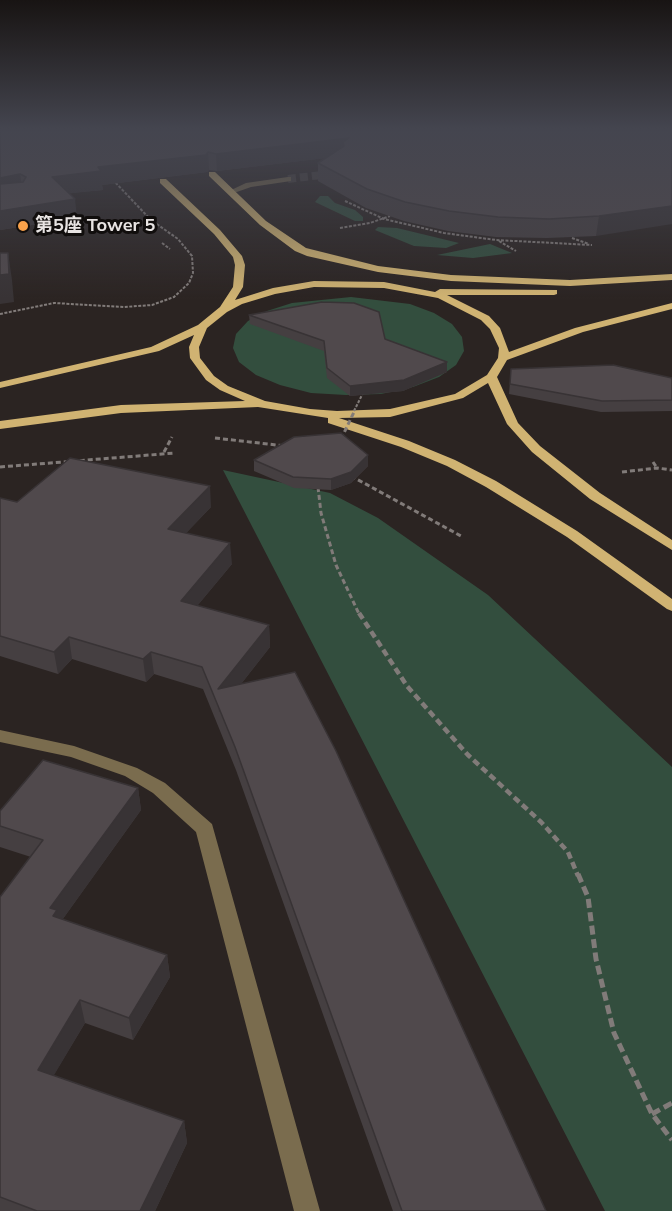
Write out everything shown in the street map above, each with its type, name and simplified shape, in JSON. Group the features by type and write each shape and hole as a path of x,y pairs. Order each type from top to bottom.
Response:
{"main road":[{"path":"169,187 225,240 237,256 240,265 238,286 223,310"},
{"path":"225,187 263,223 298,249 384,285"},
{"path":"298,249 378,269 451,278 570,283 672,277"},
{"path":"0,385 155,349 202,327 223,310 255,296 293,287 336,283 384,285 422,291 543,292 672,277"},
{"path":"422,291 458,303 485,318 501,337 503,358"},
{"path":"310,413 364,415 415,409 459,396 491,377 503,358 579,330 672,306"},
{"path":"202,327 194,348 201,368 224,388 262,404 310,413 396,441 452,463 563,528 672,606"},
{"path":"491,377 513,424 536,448 595,496 672,546"},
{"path":"0,425 121,410 262,404"}],"lane":[{"path":"231,192 245,187"},
{"path":"0,736 74,752 131,772 159,788 205,829 307,1211"}],"path":[{"path":"0,314 54,303 124,307 152,304 174,297 189,283 193,273 192,256 178,239 151,220 120,187"},
{"path":"345,201 384,219 433,231 496,240 592,245 572,238"},
{"path":"334,229 390,216"},
{"path":"496,240 519,253"},
{"path":"162,243 170,249"},
{"path":"338,447 366,386"},
{"path":"164,452 172,436 182,436"},
{"path":"209,437 292,448"},
{"path":"0,466 164,452 175,453"},
{"path":"653,462 657,468"},
{"path":"622,472 657,468 672,470"},
{"path":"345,473 460,536"},
{"path":"317,482 321,513 336,565 363,622 407,686 460,747 568,852 588,897 597,959 614,1033 652,1114 672,1140"},
{"path":"652,1114 672,1103"}],"green space":[{"path":"320,196 328,196 335,203 355,210 363,217 363,221 355,221 315,202"},
{"path":"378,227 397,228 459,243 446,248 414,246 375,230"},
{"path":"490,244 512,253 473,258 437,255"},
{"path":"351,297 410,304 434,313 452,324 462,337 464,351 456,365 439,377 413,387 381,394 311,393 280,385 256,375 239,362 233,348 236,334 248,321 267,311 292,303"},
{"path":"223,470 330,493 378,518 488,595 672,767 672,1211 605,1211"}],"building":[{"path":"0,187 62,187 75,199 0,211"},
{"path":"362,187 672,187 672,206 599,216 549,219 498,217 449,211 405,202"},
{"path":"0,253 8,253 9,274 0,275"},
{"path":"322,302 354,303 379,312 385,339 447,362 404,380 350,386 327,368 324,341 249,315"},
{"path":"613,365 672,378 672,400 602,401 510,384 511,369"},
{"path":"341,433 368,455 351,472 331,479 293,477 254,460 294,437"},
{"path":"70,458 210,486 168,529 230,543 181,601 269,625 218,689 295,672 336,751 546,1211 402,1211 235,747 202,667 151,652 143,659 69,637 54,652 0,636 0,498 17,502"},
{"path":"43,760 138,788 50,908 57,910 53,916 167,955 129,1018 80,1000 38,1070 184,1121 140,1211 37,1211 0,1197 0,897 43,840 0,826 0,811"}],"place":[{"name":"第5座 Tower 5","path":"23,226"}]}
